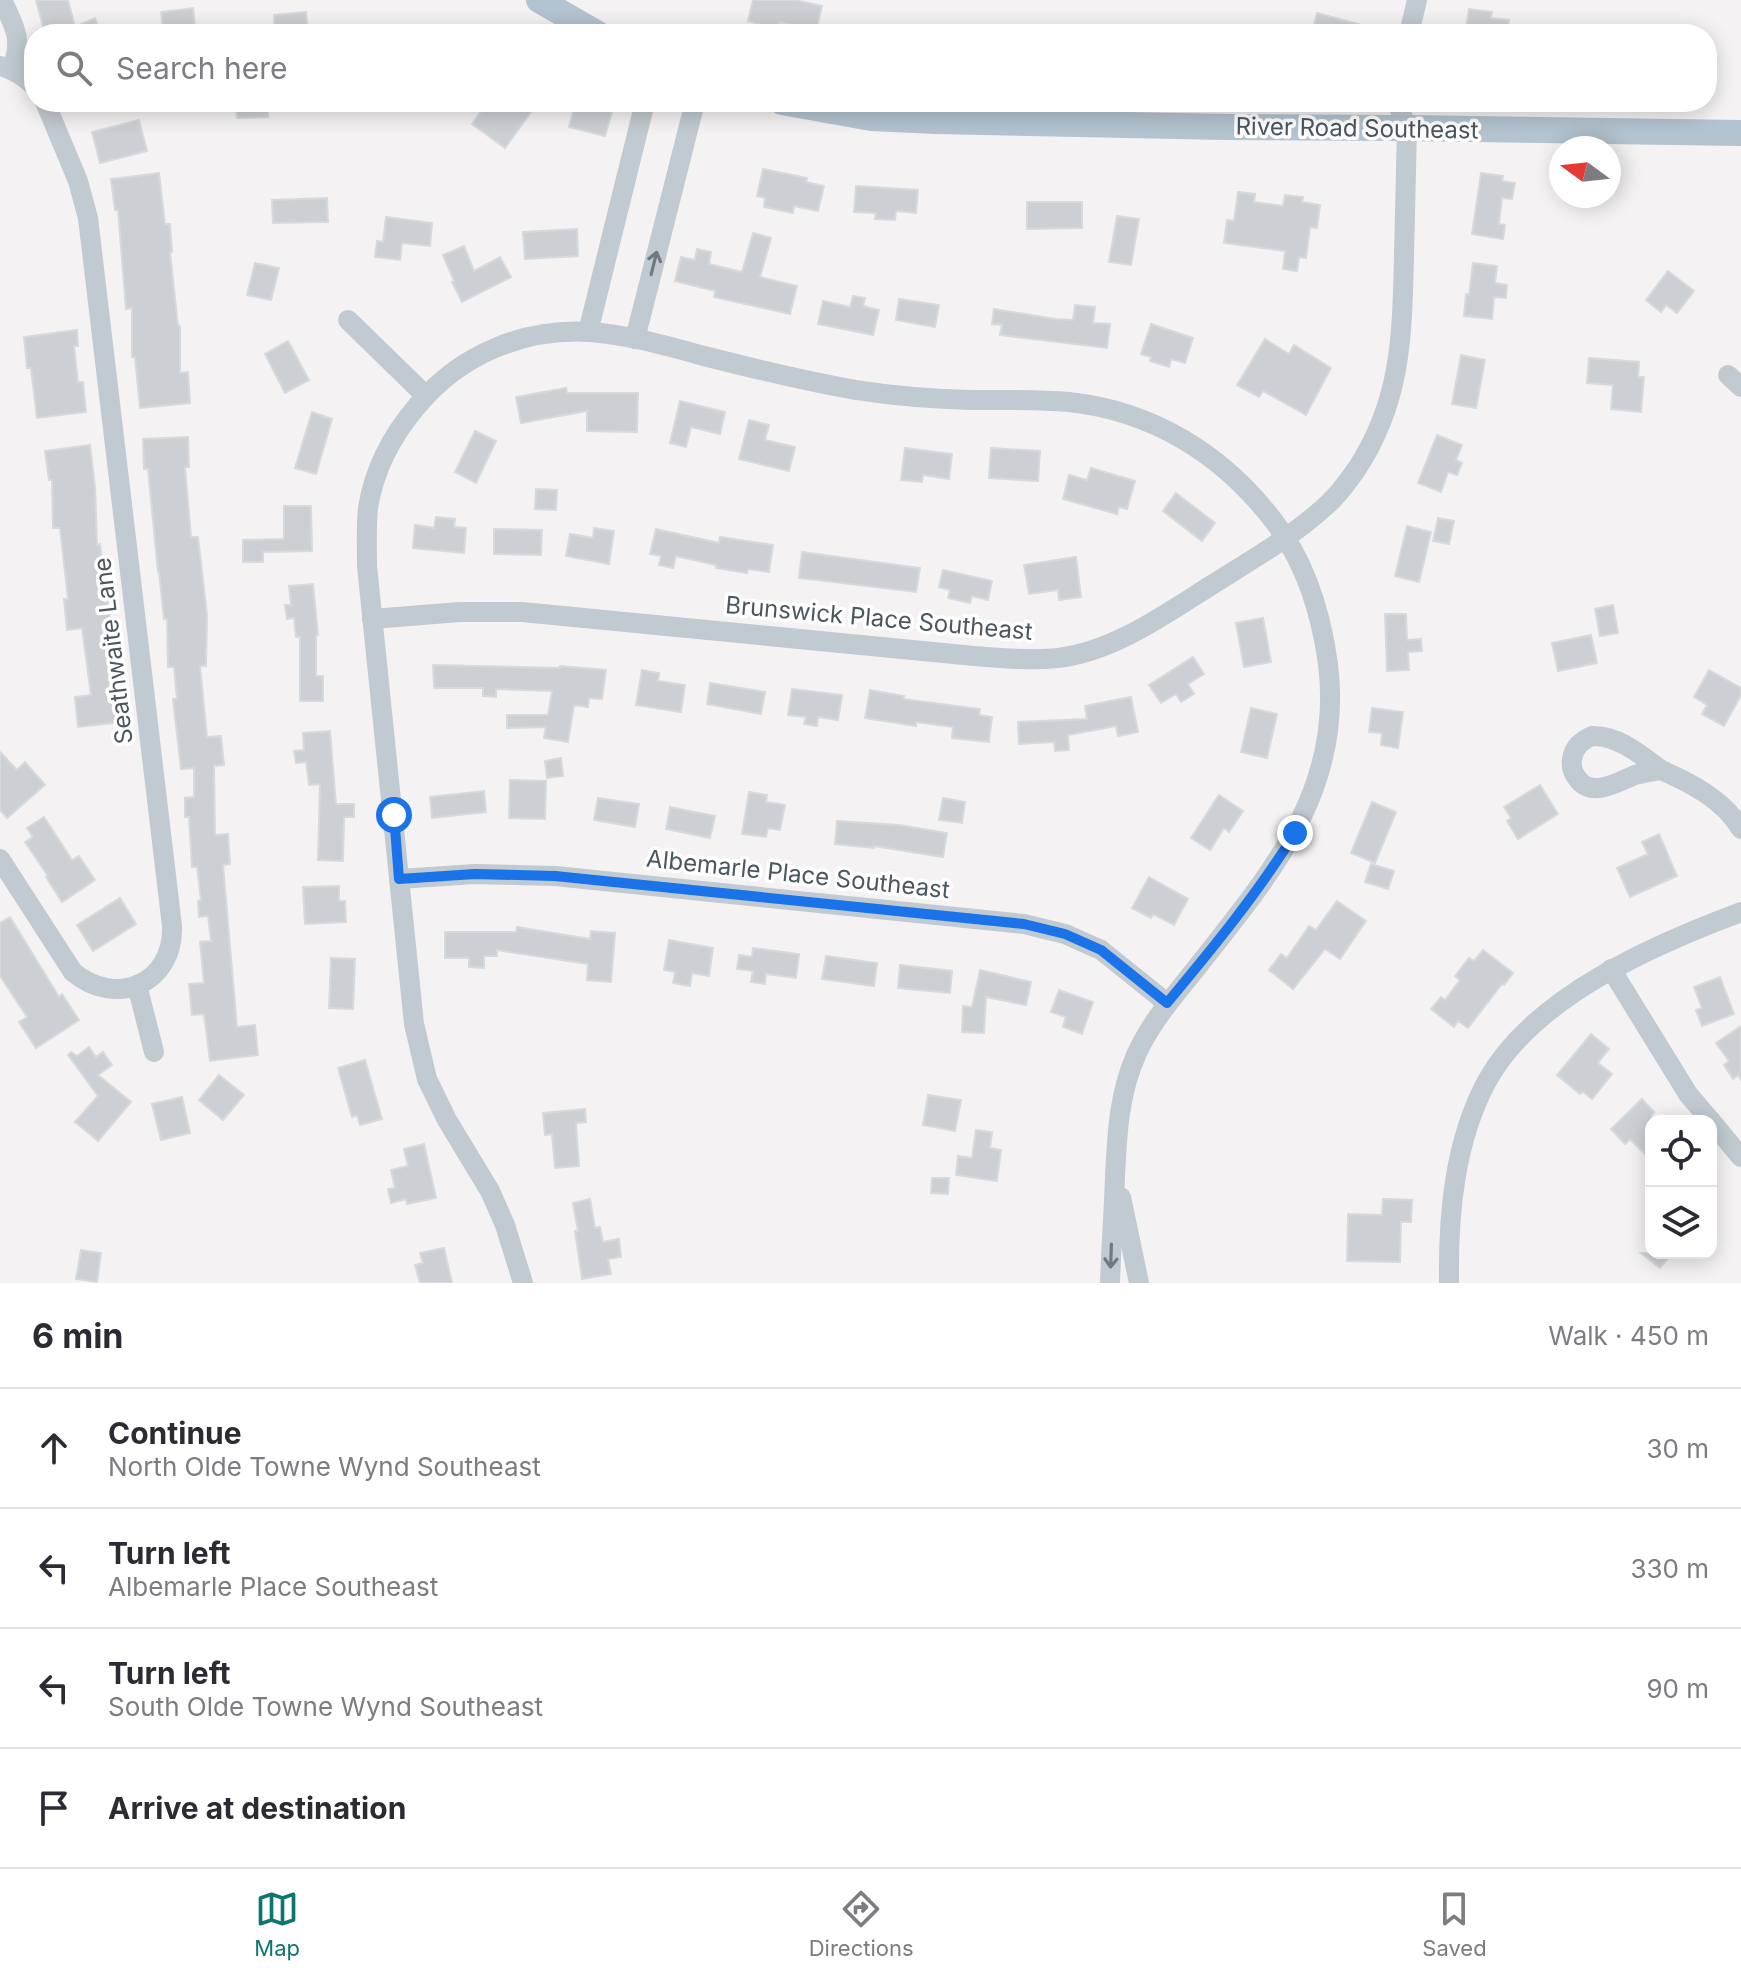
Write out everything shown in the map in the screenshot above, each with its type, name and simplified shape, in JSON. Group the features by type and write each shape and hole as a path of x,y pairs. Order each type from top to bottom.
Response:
{"main road":[{"path":"539,0 581,24"},
{"name":"River Road Southeast","path":"838,112 871,118 936,121 1741,133"}],"street":[{"path":"2,0 17,30 16,57 6,67 24,77"},
{"path":"1411,24 1417,0"},
{"name":"Seathwaite Lane","path":"49,112 78,181 88,218 172,926 169,954 161,969 137,985"},
{"path":"588,332 643,112"},
{"path":"635,339 692,112"},
{"path":"1401,112 1407,128"},
{"name":"Brunswick Place Southeast","path":"372,619 438,613 522,612 974,656 1057,658 1085,653 1136,631 1286,538 1331,501 1348,482 1377,433 1394,384 1401,335 1407,128"},
{"path":"348,320 426,396"},
{"path":"523,1283 494,1200 427,1079 414,1024 367,566 368,509 373,485 394,437 444,377 467,361 508,342 537,335 588,332 635,339 765,371 869,392 929,398 1047,400 1117,410 1159,426 1205,453 1242,484 1286,538 1306,577 1326,647 1331,699 1317,782 1301,821 1278,860 1167,1003 1137,1052 1127,1078 1118,1122 1110,1283"},
{"path":"1661,770 1721,805 1741,829"},
{"path":"0,859 73,972 96,986 124,988 137,985 154,1052"},
{"name":"Albemarle Place Southeast","path":"399,879 487,874 555,876 1024,924 1065,934 1101,950 1167,1003"},
{"path":"1449,1283 1454,1191 1465,1141 1480,1095 1506,1054 1531,1028 1611,969 1665,942 1741,912"},
{"path":"1611,969 1688,1094 1706,1115"},
{"path":"1717,1128 1741,1157"},
{"path":"1116,1173 1139,1283"}],"building":[{"path":"36,0 68,0 74,24 42,24"},
{"path":"753,0 796,0 822,6 818,24 759,24 748,21"},
{"path":"193,8 195,24 163,24 161,12"},
{"path":"1469,9 1492,12 1491,18 1509,20 1508,24 1467,24"},
{"path":"306,12 307,24 274,24 274,15"},
{"path":"1317,13 1358,24 1314,24"},
{"path":"95,18 97,24 82,24"},
{"path":"237,112 268,112 268,117 237,118"},
{"path":"481,112 531,112 505,148 472,124"},
{"path":"573,112 612,112 605,136 569,127"},
{"path":"139,120 147,151 100,163 92,132"},
{"path":"763,169 807,178 806,182 824,186 818,211 794,206 793,213 764,207 765,198 757,196"},
{"path":"159,173 165,224 170,224 170,252 180,326 180,373 188,372 190,403 140,408 135,357 132,357 132,308 126,309 118,210 115,210 111,179"},
{"path":"1481,173 1503,176 1502,181 1515,183 1512,199 1502,198 1499,224 1505,225 1503,239 1472,234"},
{"path":"856,186 918,190 916,213 896,211 895,220 875,219 876,213 854,212"},
{"path":"1238,192 1255,194 1254,202 1283,206 1285,195 1303,197 1302,202 1320,205 1317,228 1310,227 1306,258 1299,257 1297,271 1283,269 1285,251 1224,243 1227,220 1234,221"},
{"path":"327,198 328,222 273,223 272,200"},
{"path":"1027,202 1082,202 1082,228 1027,229"},
{"path":"1117,216 1139,219 1131,265 1109,262"},
{"path":"386,217 432,223 430,246 402,243 400,260 375,257 377,241 383,242"},
{"path":"577,229 578,256 525,259 523,232"},
{"path":"753,233 771,238 760,277 797,286 790,314 714,297 715,291 675,281 681,257 695,260 697,249 711,252 709,264 742,272"},
{"path":"464,246 474,271 500,257 511,277 462,302 443,255"},
{"path":"255,263 279,268 271,300 247,295"},
{"path":"1473,263 1497,266 1495,283 1507,285 1506,298 1494,297 1492,319 1464,316"},
{"path":"1668,271 1694,291 1677,313 1666,305 1661,312 1646,300"},
{"path":"853,296 865,298 863,306 879,310 873,335 818,324 823,301 850,307"},
{"path":"899,299 939,305 935,327 896,320"},
{"path":"1075,305 1095,307 1093,323 1110,324 1107,348 1000,335 1002,325 992,324 994,309 1073,320"},
{"path":"1151,324 1193,338 1185,363 1171,359 1169,367 1150,361 1151,357 1141,354"},
{"path":"77,330 78,346 74,346 78,382 83,382 86,412 37,418 24,337"},
{"path":"1265,339 1289,354 1294,345 1331,368 1306,415 1263,391 1259,397 1237,385"},
{"path":"288,341 309,380 285,393 265,354"},
{"path":"1461,355 1485,360 1476,408 1452,404"},
{"path":"1589,358 1639,362 1638,377 1644,377 1641,412 1611,409 1613,385 1587,383"},
{"path":"566,388 567,393 638,393 637,432 587,431 587,411 521,423 516,397"},
{"path":"680,401 725,412 720,434 691,427 686,447 670,443"},
{"path":"312,412 332,419 316,474 295,468"},
{"path":"749,420 769,425 765,440 795,447 789,471 739,459"},
{"path":"475,431 496,441 476,483 455,472"},
{"path":"1437,435 1462,445 1456,460 1462,463 1457,475 1448,472 1441,492 1418,483"},
{"path":"188,437 189,467 185,467 191,537 198,537 207,615 206,666 200,666 207,737 221,736 224,765 214,766 215,835 228,834 230,864 223,865 237,1027 255,1025 258,1055 210,1061 204,1014 192,1015 189,984 204,983 200,942 211,941 208,916 199,917 198,901 201,900 197,867 192,867 189,817 185,817 185,798 194,797 194,768 181,769 173,699 177,699 174,667 168,667 167,619 164,619 158,572 148,469 144,469 143,439"},
{"path":"90,445 97,545 100,544 111,625 102,626 106,651 115,650 122,722 78,727 75,697 91,695 82,628 67,630 64,599 68,599 60,528 53,528 52,480 49,480 45,451"},
{"path":"905,448 952,454 949,479 923,475 922,482 901,480"},
{"path":"991,448 1040,451 1038,481 989,478"},
{"path":"1091,468 1135,481 1127,509 1119,507 1117,514 1063,499 1069,475 1087,480"},
{"path":"536,489 557,490 556,510 535,509"},
{"path":"1176,493 1215,523 1202,541 1163,511"},
{"path":"284,506 311,506 312,551 263,552 263,562 243,562 243,540 284,539"},
{"path":"436,517 455,519 454,527 466,528 464,553 413,548 415,525 434,528"},
{"path":"1438,518 1454,521 1449,544 1433,541"},
{"path":"1407,526 1431,532 1419,582 1395,576"},
{"path":"594,528 614,531 609,564 566,556 570,534 593,538"},
{"path":"494,529 542,530 541,555 494,554"},
{"path":"656,529 719,543 720,537 773,545 769,572 748,569 747,573 716,568 716,565 676,556 673,568 659,565 661,556 650,554"},
{"path":"802,552 920,568 916,592 799,578"},
{"path":"1076,557 1081,597 1059,600 1058,590 1029,594 1024,565"},
{"path":"943,570 992,581 988,600 972,596 970,603 948,598 950,590 939,587"},
{"path":"313,584 318,635 316,676 323,676 323,701 300,701 300,637 296,637 294,618 287,619 285,605 291,605 289,586"},
{"path":"1613,605 1618,633 1600,636 1595,609"},
{"path":"1385,614 1406,614 1407,640 1421,639 1422,651 1408,652 1409,670 1387,671"},
{"path":"1263,618 1271,662 1244,667 1236,623"},
{"path":"1591,635 1597,663 1558,671 1552,643"},
{"path":"1193,657 1204,674 1188,684 1194,694 1181,702 1176,694 1161,703 1149,685"},
{"path":"433,665 560,666 606,670 602,699 589,698 588,707 574,705 568,742 544,738 546,727 507,728 507,715 548,715 552,691 496,689 496,697 483,696 483,688 434,688"},
{"path":"642,670 659,673 658,681 685,685 681,712 636,705"},
{"path":"1709,670 1741,688 1741,695 1724,726 1702,714 1707,705 1694,697"},
{"path":"710,683 765,692 761,714 707,704"},
{"path":"792,689 842,695 838,720 818,717 817,726 804,724 806,717 788,715"},
{"path":"870,690 904,696 903,699 980,709 979,715 992,717 989,742 952,738 953,727 916,722 916,726 865,718"},
{"path":"1131,697 1138,732 1118,736 1116,726 1068,735 1069,750 1055,751 1054,742 1019,744 1018,722 1087,719 1085,706"},
{"path":"1251,708 1277,714 1267,758 1241,752"},
{"path":"1372,708 1403,712 1398,748 1381,745 1382,733 1369,732"},
{"path":"330,731 336,804 354,804 354,817 344,817 343,861 318,860 320,784 309,785 306,762 296,763 294,751 304,750 303,733"},
{"path":"0,752 17,770 25,762 45,785 7,818 0,810"},
{"path":"561,758 563,776 547,778 545,761"},
{"path":"510,780 546,781 545,819 509,818"},
{"path":"1540,785 1558,814 1518,839 1507,821 1511,818 1504,807"},
{"path":"484,791 486,812 432,818 430,797"},
{"path":"749,792 767,795 766,802 785,805 780,830 768,828 766,837 742,834"},
{"path":"1219,795 1243,811 1229,832 1224,828 1210,850 1191,838"},
{"path":"598,798 639,804 635,827 594,820"},
{"path":"943,798 965,802 962,823 939,820"},
{"path":"1372,802 1396,812 1375,863 1351,853"},
{"path":"670,807 715,816 710,838 666,829"},
{"path":"44,817 72,860 79,856 95,880 62,902 25,842 33,837 27,828"},
{"path":"837,821 899,825 947,833 943,857 874,846 835,844"},
{"path":"1659,834 1677,876 1630,897 1617,868 1648,854 1642,842"},
{"path":"1371,864 1394,871 1388,889 1365,882"},
{"path":"1149,877 1188,899 1174,925 1132,908"},
{"path":"339,886 339,901 345,901 346,922 305,924 303,887"},
{"path":"120,898 136,924 93,951 77,925"},
{"path":"1337,901 1366,921 1340,959 1325,949 1293,989 1269,970 1281,954 1287,958 1309,926 1316,930"},
{"path":"10,917 59,997 62,994 79,1020 36,1048 19,1022 27,1017 0,976 0,923"},
{"path":"517,927 590,939 591,931 615,933 611,982 587,980 588,964 497,950 497,956 484,956 484,968 469,967 469,958 445,958 445,932 516,932"},
{"path":"669,940 713,948 709,976 692,973 690,986 673,983 675,972 664,970"},
{"path":"753,948 799,954 796,978 766,974 765,984 751,982 753,971 737,969 739,955 752,957"},
{"path":"1483,950 1513,973 1468,1028 1458,1021 1454,1027 1431,1009 1441,997 1445,1000 1460,980 1455,976 1469,958 1474,961"},
{"path":"826,956 877,963 874,986 822,979"},
{"path":"331,958 355,959 353,1009 329,1008"},
{"path":"900,965 952,971 950,993 898,988"},
{"path":"980,970 1031,982 1026,1005 986,997 984,1033 962,1032 963,1006 972,1007"},
{"path":"1720,977 1734,1014 1702,1026 1696,1010 1702,1008 1694,987"},
{"path":"1059,990 1093,1002 1082,1034 1063,1027 1066,1017 1051,1012"},
{"path":"1741,1026 1741,1080 1738,1075 1733,1079 1724,1065 1729,1061 1716,1043"},
{"path":"1591,1034 1609,1049 1598,1063 1612,1074 1592,1099 1583,1092 1580,1094 1557,1075"},
{"path":"89,1047 96,1057 103,1052 112,1065 98,1075 131,1102 98,1141 75,1122 98,1096 68,1055 71,1052 77,1056"},
{"path":"365,1060 382,1119 360,1125 357,1115 352,1117 338,1068"},
{"path":"219,1075 244,1095 223,1120 199,1100"},
{"path":"928,1095 961,1100 955,1131 923,1125"},
{"path":"182,1097 190,1133 161,1140 152,1104"},
{"path":"1642,1099 1654,1112 1645,1115 1645,1154 1630,1139 1625,1144 1611,1129"},
{"path":"585,1109 586,1122 576,1123 579,1166 555,1168 552,1134 545,1135 543,1113"},
{"path":"976,1130 992,1132 990,1148 1001,1150 997,1181 956,1175 958,1156 972,1158"},
{"path":"424,1144 436,1198 407,1204 406,1199 391,1203 388,1189 395,1188 391,1170 408,1166 404,1149"},
{"path":"932,1178 949,1178 948,1194 931,1193"},
{"path":"590,1199 595,1228 600,1227 603,1242 619,1239 621,1257 608,1259 611,1274 582,1279 573,1203"},
{"path":"1383,1199 1412,1200 1411,1222 1401,1222 1400,1262 1347,1261 1348,1214 1382,1215"},
{"path":"444,1248 452,1283 420,1283 415,1265 423,1263 420,1253"},
{"path":"81,1250 101,1253 97,1282 76,1279"},
{"path":"1649,1259 1667,1259 1660,1268"}],"route":[{"path":"394,815 399,879 475,874 555,876 1024,924 1085,941 1118,962 1167,1003 1278,860 1295,833"}]}
